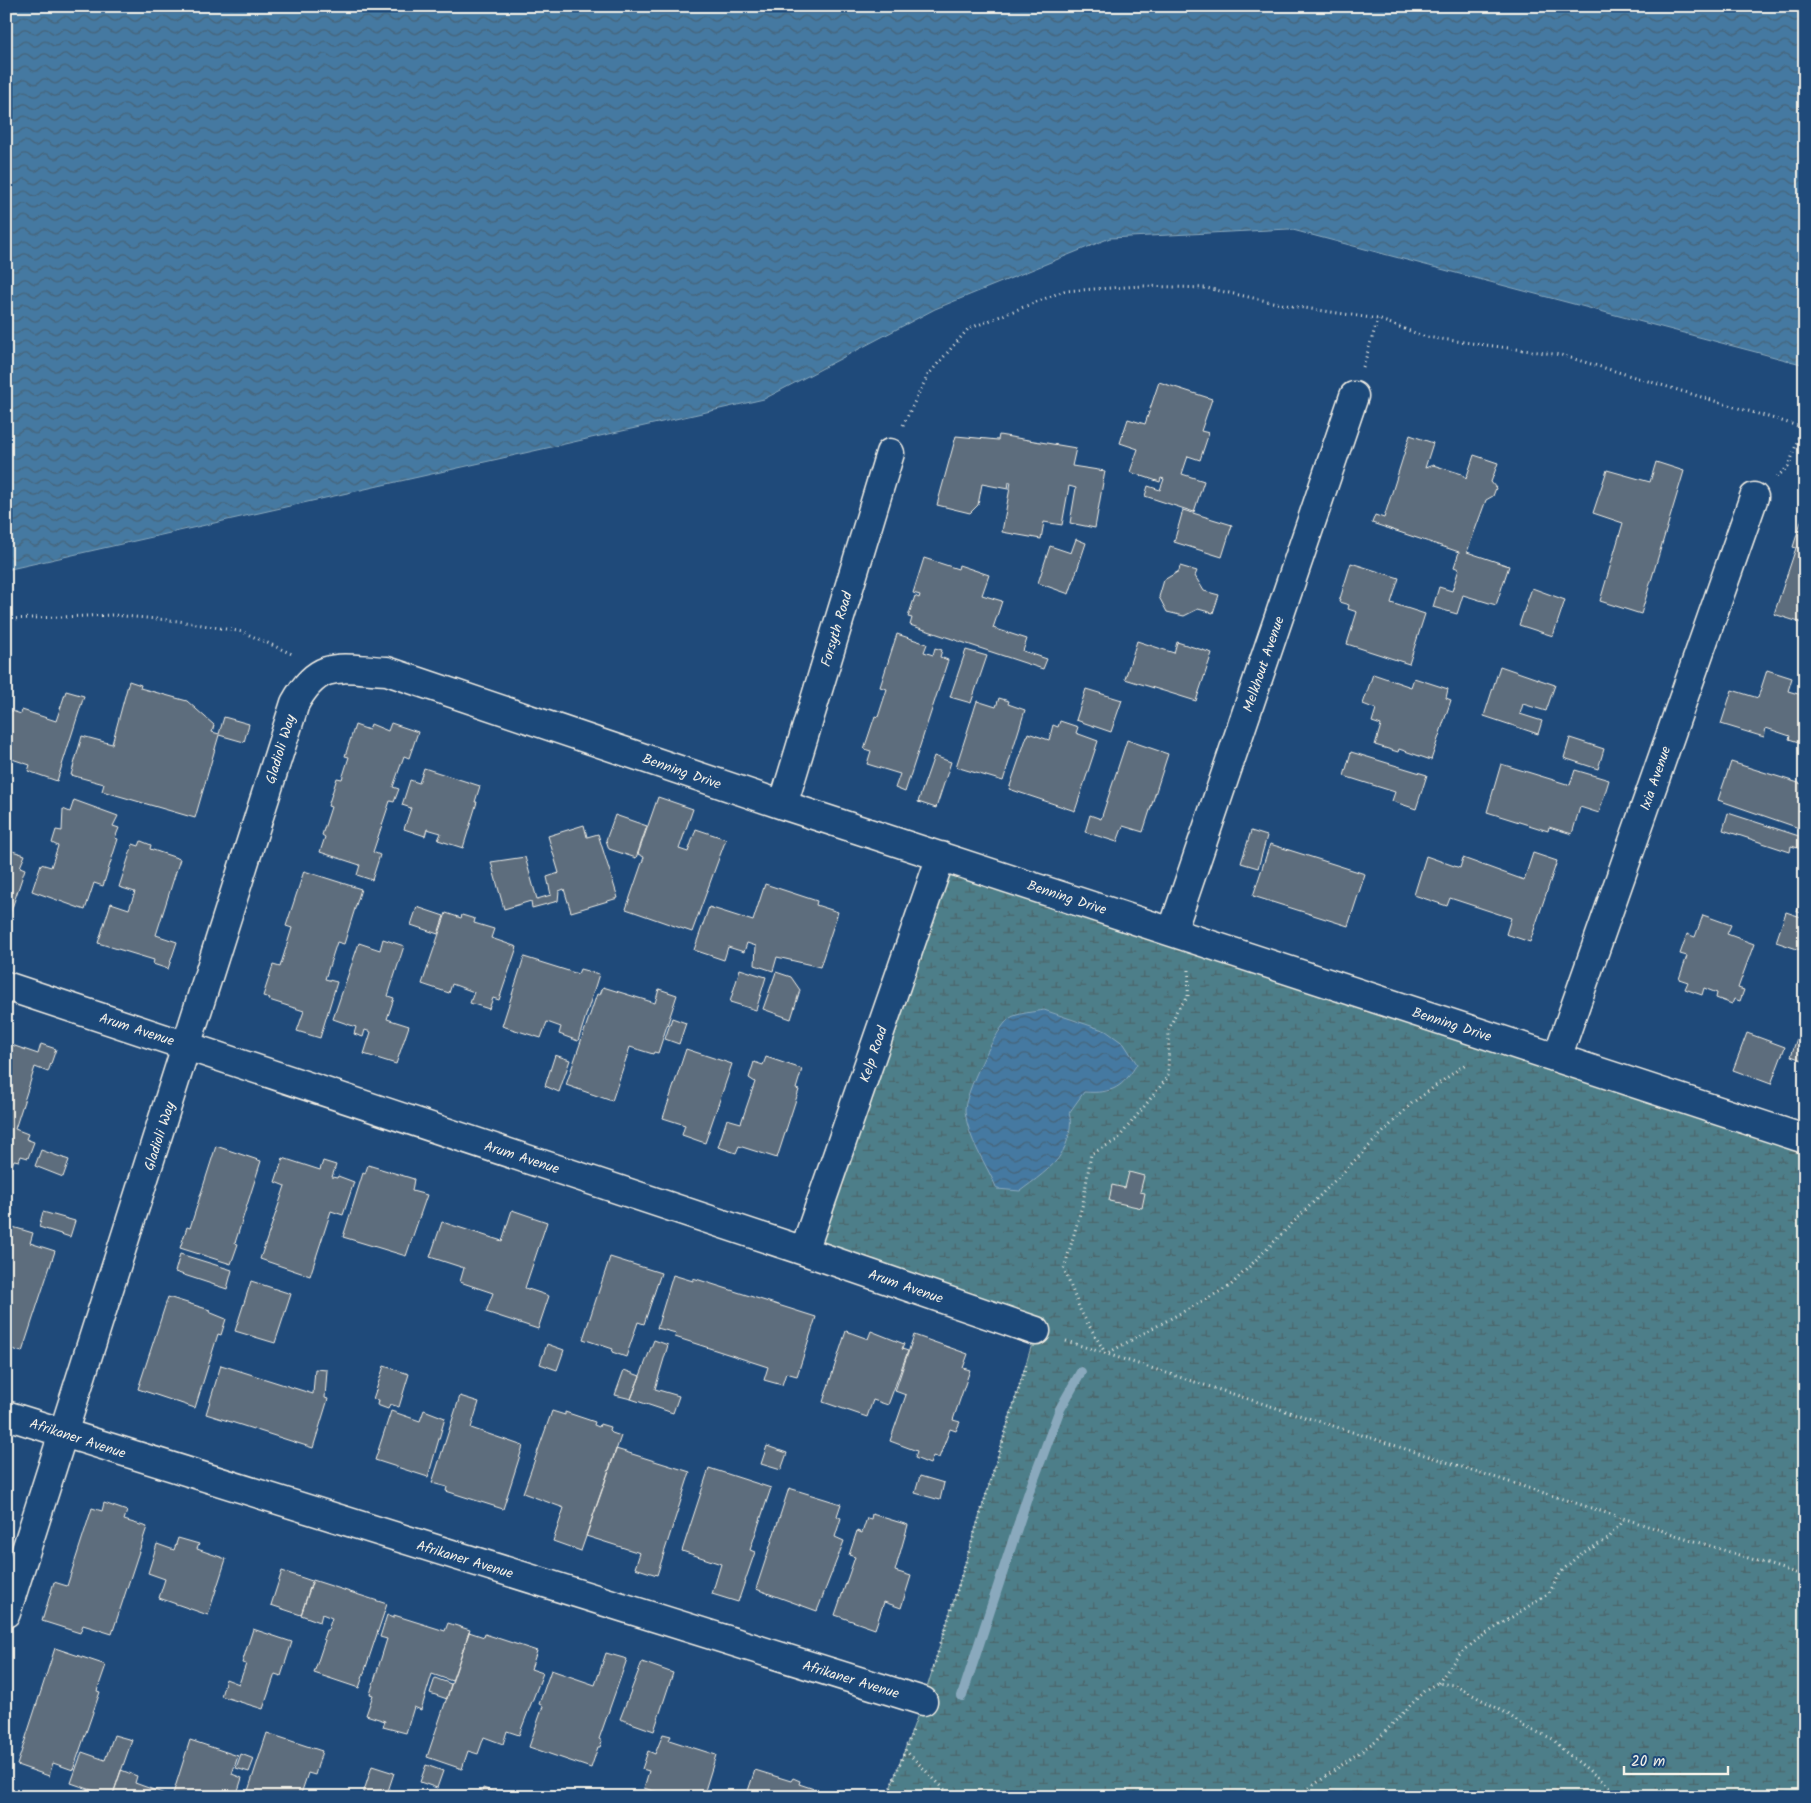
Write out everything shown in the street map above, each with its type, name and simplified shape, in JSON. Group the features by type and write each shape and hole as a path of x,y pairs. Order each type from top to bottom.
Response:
{"street":[{"name":"Melkhout Avenue","path":"1182,935 1354,396"},
{"name":"Forsyth Road","path":"783,805 890,453"},
{"name":"Ixia Avenue","path":"1557,1058 1754,498"},
{"name":"Benning Drive","path":"328,669 387,671 783,805 1805,1139"},
{"name":"Gladioli Way","path":"6,1613 65,1434 295,703 306,684 328,669"},
{"name":"Kelp Road","path":"804,1251 941,856"},
{"name":"Arum Avenue","path":"6,986 804,1251 1036,1331"},
{"name":"Afrikaner Avenue","path":"6,1414 923,1701"}],"path":[{"path":"890,453 928,375 968,329 1064,291 1142,286 1206,288 1290,306 1378,320 1426,337 1561,355 1804,428 1789,466 1754,498"},
{"path":"1354,396 1378,320"},
{"path":"6,619 113,615 179,621 243,632 328,669"},
{"path":"1106,1354 1080,1312 1064,1268 1083,1203 1091,1154 1117,1140 1168,1077 1169,1030 1177,1010 1188,997 1182,935"},
{"path":"1106,1354 1230,1286 1412,1103 1500,1040"},
{"path":"887,1797 923,1701 1036,1331 1805,1576"},
{"path":"1297,1797 1378,1739 1425,1690 1438,1683 1458,1656 1478,1639 1549,1593 1567,1566 1579,1554 1608,1539 1624,1518"},
{"path":"1438,1683 1454,1685 1508,1714 1523,1726 1553,1739 1563,1750 1614,1790 1619,1797"},
{"path":"905,1750 952,1797"}],"green space":[{"path":"941,856 1805,1139 1805,1797 887,1797 923,1701 1036,1331 804,1251"}],"water":[{"path":"6,6 1805,6 1805,365 1289,229 1110,238 935,309 764,399 6,570"},
{"path":"1044,1010 1106,1031 1124,1044 1137,1064 1127,1078 1116,1087 1103,1092 1084,1092 1069,1113 1070,1128 1064,1150 1048,1169 1020,1191 997,1189 970,1132 965,1111 966,1103 982,1062 1004,1024 1013,1016"}],"building":[{"path":"1159,382 1212,399 1201,431 1209,433 1200,460 1188,456 1182,474 1204,481 1194,512 1145,496 1148,486 1160,490 1164,479 1161,478 1160,482 1130,472 1138,449 1120,443 1128,419 1145,424"},
{"path":"999,435 1076,448 1072,466 1105,471 1095,528 1070,523 1076,488 1069,486 1062,525 1044,522 1041,539 1002,532 1011,482 1009,482 1008,489 982,484 978,505 970,513 937,505 956,436 998,440"},
{"path":"1410,435 1433,443 1425,468 1433,465 1462,474 1466,479 1474,455 1498,463 1491,482 1496,488 1493,496 1486,500 1467,552 1509,566 1496,605 1463,595 1457,614 1433,607 1439,587 1452,591 1459,569 1454,567 1459,552 1372,523 1375,515 1384,518"},
{"path":"1656,462 1684,471 1641,614 1600,601 1623,523 1593,513 1607,470 1650,482"},
{"path":"1805,509 1805,624 1774,614 1796,548 1793,547"},
{"path":"1183,510 1232,525 1222,557 1174,542"},
{"path":"1076,539 1086,543 1069,594 1038,583 1050,546 1071,553"},
{"path":"924,558 958,569 959,565 989,575 982,595 1002,601 993,628 1027,639 1023,651 1047,659 1043,669 910,625 912,618 908,617 915,596 919,598 920,595 913,593"},
{"path":"1351,563 1399,578 1391,603 1425,614 1409,664 1347,644 1357,612 1348,609 1349,605 1339,602"},
{"path":"1180,566 1197,571 1195,576 1204,591 1219,595 1213,613 1198,609 1184,616 1167,612 1159,597 1164,580 1179,571"},
{"path":"1532,588 1565,600 1553,636 1519,625"},
{"path":"897,634 927,644 924,652 933,655 935,648 942,650 940,657 948,660 905,792 895,788 900,774 867,764 871,751 864,749 875,716 878,717 887,689 880,687"},
{"path":"1137,641 1174,653 1177,642 1212,653 1196,701 1125,679"},
{"path":"966,650 987,656 971,703 950,697"},
{"path":"1500,666 1555,685 1546,711 1523,704 1520,714 1542,721 1538,734 1484,716"},
{"path":"1767,670 1792,678 1788,691 1805,696 1805,744 1789,739 1790,736 1766,728 1764,737 1721,724 1732,690 1758,698"},
{"path":"1373,674 1411,687 1414,678 1448,689 1446,698 1451,700 1431,760 1399,749 1398,752 1375,745 1381,725 1372,722 1376,709 1363,704"},
{"path":"129,681 141,685 140,688 187,701 214,725 212,732 219,734 224,717 249,724 244,742 219,735 195,818 102,791 104,784 71,775 82,736 112,744"},
{"path":"1086,689 1122,700 1111,732 1076,720"},
{"path":"66,691 84,696 57,781 28,771 30,765 6,757 6,709 21,714 22,710 56,721"},
{"path":"999,698 1009,701 1008,704 1025,710 1003,781 956,767 977,701 996,707"},
{"path":"1060,721 1078,727 1076,733 1098,741 1075,811 1009,789 1028,733 1049,740 1053,725 1058,727"},
{"path":"391,723 418,732 409,758 404,756 393,787 399,789 394,802 390,801 373,852 380,855 372,880 357,875 360,865 320,852 325,837 322,835 331,807 328,806 337,778 342,779 349,757 345,756 355,725 369,730 371,724 388,731"},
{"path":"1570,738 1604,749 1598,769 1564,758"},
{"path":"1127,740 1168,754 1143,832 1123,826 1117,842 1085,832 1090,815 1101,819"},
{"path":"1351,752 1427,775 1416,809 1392,801 1395,792 1344,776"},
{"path":"934,756 951,762 936,808 918,802"},
{"path":"1731,762 1805,785 1805,821 1802,829 1718,800"},
{"path":"1501,764 1570,785 1575,770 1609,780 1599,813 1580,807 1572,834 1549,827 1548,831 1487,812"},
{"path":"424,768 480,786 463,848 438,840 441,833 427,829 425,836 404,829 411,808 402,805 410,780 419,783"},
{"path":"658,797 693,809 679,849 688,852 696,829 726,839 692,932 626,909 644,857 638,854"},
{"path":"74,800 118,816 113,826 119,828 115,838 118,839 103,886 94,883 85,910 32,891 41,864 51,867 58,846 52,843 56,830 62,831 63,809 70,812"},
{"path":"1728,813 1805,838 1805,850 1791,846 1790,852 1723,830"},
{"path":"615,815 647,826 636,858 609,849 606,840"},
{"path":"584,825 587,837 598,834 618,898 571,912 564,889 559,891 558,901 532,908 531,901 504,909 491,862 525,857 537,899 551,895 547,877 559,873 548,836"},
{"path":"1251,831 1267,836 1258,868 1241,863"},
{"path":"141,841 151,845 150,849 180,859 156,935 177,942 168,969 153,964 154,960 98,943 111,903 129,909 135,892 119,887 133,844 139,846"},
{"path":"1270,844 1365,874 1348,926 1253,896"},
{"path":"6,849 25,855 20,867 25,869 9,917 6,916"},
{"path":"1533,853 1557,861 1530,942 1506,934 1511,918 1450,898 1447,906 1414,895 1426,856 1460,868 1463,858 1524,880"},
{"path":"304,871 361,889 344,944 337,942 325,979 337,982 320,1038 297,1031 304,1011 269,1000 270,998 263,996 273,965 280,967 292,928 286,926"},
{"path":"765,884 817,901 816,905 838,912 820,967 777,957 773,971 755,965 756,946 747,943 744,952 728,947 724,960 694,950 709,907 753,921"},
{"path":"1805,888 1805,936 1800,950 1776,942 1786,912 1801,917 1802,913 1797,912"},
{"path":"417,907 444,916 438,934 411,925"},
{"path":"446,913 461,918 462,915 475,919 474,923 494,929 491,938 517,947 499,1000 493,998 489,1009 470,1003 474,992 452,984 449,993 422,984"},
{"path":"1703,915 1731,925 1727,934 1754,944 1738,988 1744,990 1740,1001 1734,999 1732,1004 1716,998 1717,993 1704,988 1702,995 1685,989 1688,982 1679,979 1687,956 1680,954 1687,934 1695,937"},
{"path":"383,939 404,946 388,996 394,998 387,1019 409,1026 396,1064 364,1054 371,1032 365,1030 363,1037 354,1034 356,1027 333,1019 359,943 380,950"},
{"path":"524,957 578,974 580,969 599,974 578,1041 559,1034 561,1027 547,1022 541,1038 502,1026"},
{"path":"740,969 766,977 756,1010 730,1002"},
{"path":"776,972 791,977 800,990 791,1019 763,1009"},
{"path":"603,987 655,1003 659,989 677,995 658,1053 654,1052 653,1054 630,1047 612,1101 566,1085 597,994 600,995"},
{"path":"1805,1015 1805,1061 1791,1056"},
{"path":"672,1018 686,1023 679,1044 665,1039"},
{"path":"1747,1033 1785,1047 1771,1084 1733,1070"},
{"path":"6,1043 38,1054 41,1044 56,1049 48,1072 35,1067 15,1129 28,1134 26,1139 34,1142 28,1158 21,1156 19,1161 14,1160 6,1182"},
{"path":"686,1049 732,1064 705,1143 682,1135 685,1125 663,1118"},
{"path":"555,1055 570,1060 559,1092 545,1086"},
{"path":"766,1057 802,1069 796,1089 799,1090 777,1158 739,1146 736,1153 718,1147 727,1119 741,1123 755,1082 749,1078 754,1062 763,1065"},
{"path":"216,1146 261,1161 235,1243 238,1244 231,1264 180,1248 187,1227 190,1228"},
{"path":"41,1150 69,1160 63,1177 35,1166"},
{"path":"283,1158 320,1170 323,1161 336,1165 332,1177 337,1178 338,1176 354,1182 343,1215 331,1211 310,1276 260,1259 285,1186 275,1182"},
{"path":"368,1165 414,1179 412,1191 427,1195 406,1256 343,1237 363,1173 365,1174"},
{"path":"1129,1172 1144,1176 1140,1192 1145,1193 1142,1208 1109,1201 1112,1185 1125,1188"},
{"path":"512,1210 547,1222 525,1288 549,1296 538,1329 486,1312 493,1293 460,1282 464,1268 430,1257 442,1222 502,1241"},
{"path":"43,1212 75,1221 70,1237 39,1227"},
{"path":"6,1225 33,1233 30,1243 55,1251 22,1352 6,1347"},
{"path":"180,1254 232,1270 227,1289 175,1272"},
{"path":"610,1257 661,1273 644,1324 638,1322 626,1357 612,1352 613,1349 583,1339"},
{"path":"673,1275 693,1281 693,1278 816,1317 797,1376 786,1373 782,1385 764,1380 768,1367 675,1337 676,1333 657,1328"},
{"path":"251,1281 291,1294 275,1343 235,1331"},
{"path":"168,1297 210,1310 209,1312 226,1319 221,1335 218,1334 195,1408 138,1389"},
{"path":"846,1331 868,1339 871,1331 904,1344 902,1349 908,1351 888,1405 873,1400 867,1417 823,1402"},
{"path":"914,1335 968,1354 963,1368 970,1370 953,1420 960,1422 956,1431 950,1429 939,1458 933,1456 930,1464 915,1458 917,1451 890,1441 906,1395 895,1391"},
{"path":"654,1340 668,1345 655,1389 679,1396 673,1413 631,1399"},
{"path":"547,1344 564,1350 557,1370 540,1364"},
{"path":"221,1365 313,1394 315,1369 327,1370 325,1398 328,1399 313,1448 206,1414"},
{"path":"384,1366 409,1374 399,1407 390,1404 388,1409 377,1405 378,1400 373,1399"},
{"path":"624,1370 640,1376 631,1399 615,1395"},
{"path":"460,1396 479,1402 471,1428 523,1446 503,1509 446,1491 447,1487 432,1483"},
{"path":"424,1410 445,1418 428,1477 375,1460 391,1411 420,1421"},
{"path":"552,1411 565,1415 565,1412 595,1422 594,1425 599,1427 600,1424 610,1427 609,1430 612,1433 621,1436 581,1551 553,1541 564,1508 523,1493"},
{"path":"767,1446 787,1453 781,1470 761,1464"},
{"path":"616,1449 690,1472 657,1575 635,1568 640,1553 586,1536"},
{"path":"709,1468 771,1488 750,1550 755,1552 738,1602 712,1594 721,1564 682,1551"},
{"path":"920,1476 944,1483 940,1500 915,1493"},
{"path":"789,1488 841,1504 837,1516 841,1518 835,1537 844,1541 817,1611 756,1589"},
{"path":"104,1503 127,1511 124,1520 147,1527 112,1634 83,1625 80,1633 42,1621 54,1582 67,1586 92,1508 102,1511"},
{"path":"872,1514 908,1525 895,1571 911,1576 901,1608 884,1602 875,1629 835,1615 855,1557 849,1555 857,1531 862,1533 867,1518 871,1519"},
{"path":"178,1538 199,1544 197,1549 226,1559 208,1615 159,1598 165,1579 148,1573 157,1544 174,1550"},
{"path":"282,1571 312,1581 301,1615 271,1605"},
{"path":"313,1580 387,1604 359,1688 314,1673 325,1640 323,1639 332,1618 322,1614 320,1622 301,1615"},
{"path":"387,1615 394,1618 394,1615 445,1631 448,1623 470,1630 452,1681 432,1674 421,1710 414,1707 406,1733 383,1727 385,1721 366,1715 373,1695 370,1694 387,1639 380,1637"},
{"path":"253,1629 292,1642 281,1676 275,1674 263,1709 221,1696 226,1679 239,1684 246,1664 242,1663"},
{"path":"469,1632 484,1637 485,1634 537,1651 531,1669 543,1673 519,1735 507,1731 503,1744 484,1737 478,1754 468,1751 462,1769 427,1757"},
{"path":"55,1648 106,1665 97,1691 100,1692 73,1770 53,1763 49,1776 17,1765"},
{"path":"606,1653 627,1659 599,1739 602,1741 591,1768 529,1747 543,1706 539,1704 551,1670 595,1685"},
{"path":"642,1662 673,1673 654,1731 620,1719"},
{"path":"435,1678 451,1684 447,1699 430,1693"},
{"path":"267,1733 322,1751 315,1775 308,1773 300,1797 246,1797"},
{"path":"663,1734 671,1736 669,1740 716,1755 703,1797 671,1797 644,1788 649,1771 642,1769 648,1751 655,1754"},
{"path":"114,1735 132,1740 112,1797 71,1783 82,1752 105,1760"},
{"path":"190,1740 238,1756 232,1774 242,1778 236,1797 172,1797"},
{"path":"241,1754 254,1759 249,1772 236,1768"},
{"path":"426,1765 443,1771 437,1788 420,1782"},
{"path":"372,1766 394,1773 386,1797 362,1797"},
{"path":"121,1770 137,1776 135,1783 165,1794 164,1797 112,1797"},
{"path":"755,1770 791,1781 793,1778 800,1781 799,1784 820,1791 818,1797 746,1797"},
{"path":"483,1788 500,1794 499,1797 481,1797"}],"waterway":[{"path":"962,1696 1029,1492 1060,1409 1081,1372"}]}
